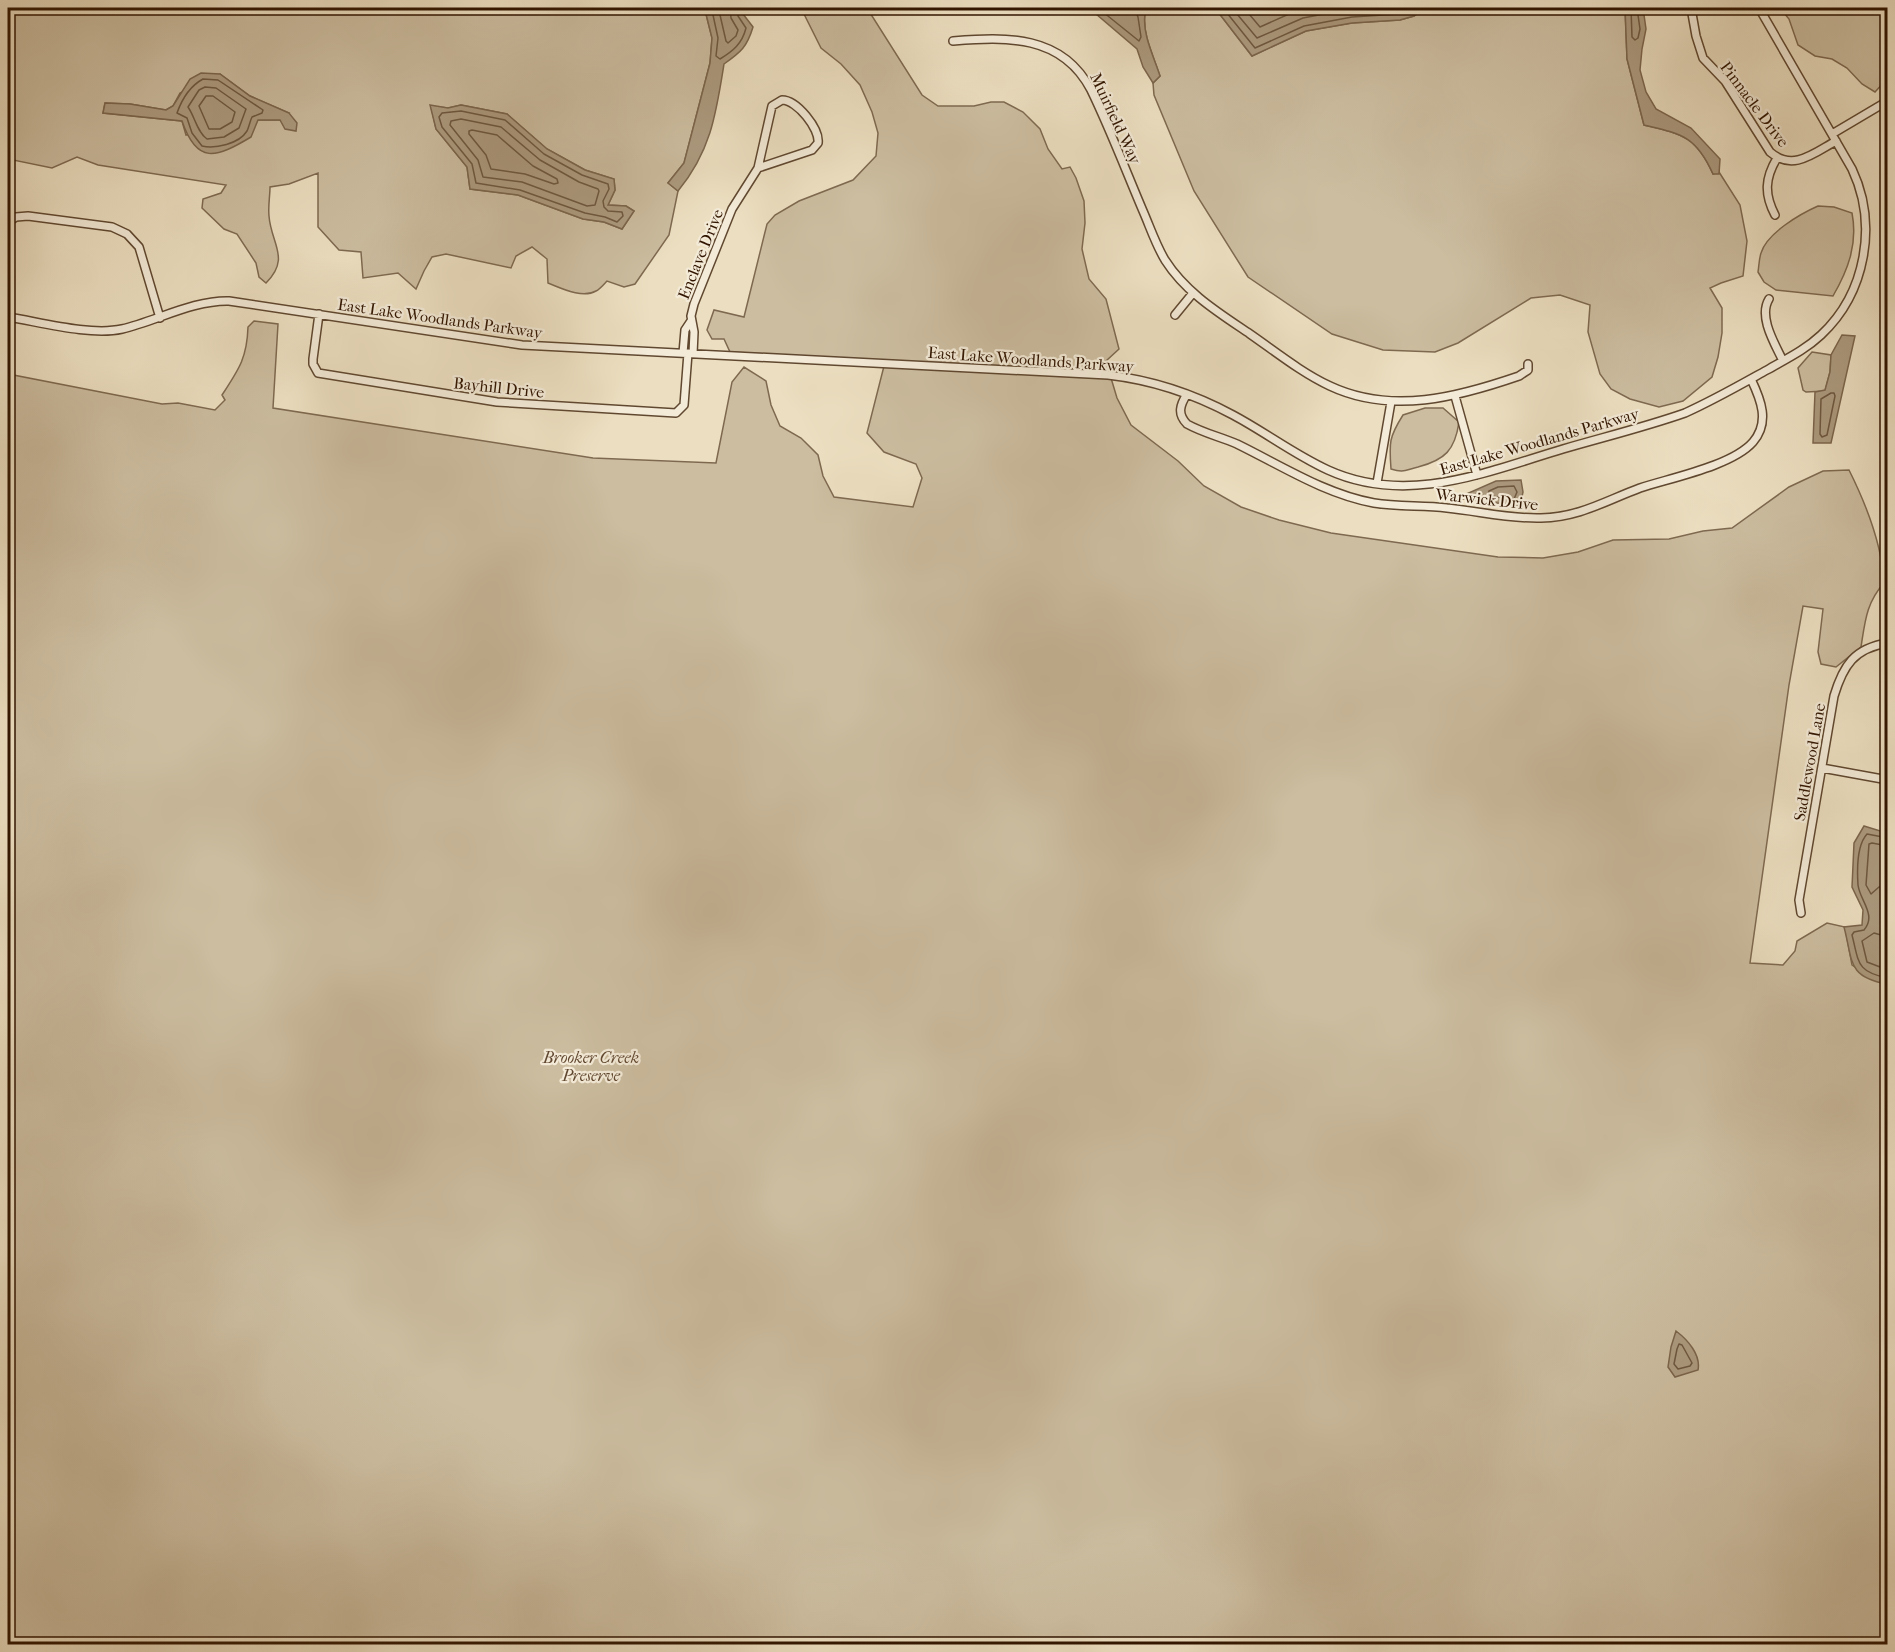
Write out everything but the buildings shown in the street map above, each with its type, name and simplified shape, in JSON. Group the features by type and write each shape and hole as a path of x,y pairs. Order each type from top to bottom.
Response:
{"street":[{"name":"Pinnacle Drive","path":"1691,8 1703,58 1725,81 1770,152 1777,158 1794,162 1804,159 1886,102"},
{"name":"East Lake Woodlands Parkway","path":"8,317 108,331 160,318 205,303 220,301 522,345 1108,375 1155,384 1188,394 1234,416 1329,470 1377,483 1403,486 1444,483 1674,417 1706,403 1802,350 1817,339 1840,314 1853,290 1863,260 1866,232 1863,201 1856,178 1834,137 1759,8"},
{"name":"Muirfield Way","path":"953,41 1020,39 1051,51 1078,71 1094,96 1165,260 1177,276 1193,293 1328,385 1362,398 1409,402 1455,396 1519,376 1528,370 1528,364"},
{"name":"Enclave Drive","path":"688,353 685,330 691,321 694,304 727,220 758,168 772,106 777,102 788,100 816,129 818,143 812,150 758,168"},
{"path":"1775,214 1768,202 1766,186 1777,158"},
{"path":"8,222 16,217 28,216 112,227 127,234 139,248 160,318"},
{"path":"1175,315 1193,293"},
{"path":"1769,299 1765,305 1765,314 1783,361"},
{"name":"Bayhill Drive","path":"319,314 313,359 318,374 497,402 676,413 684,405 688,353"},
{"name":"Warwick Drive","path":"1188,394 1180,410 1187,424 1228,440 1304,479 1349,497 1375,503 1542,518 1588,511 1641,488 1720,461 1745,449 1758,433 1763,415 1762,401 1751,379"},
{"path":"1455,396 1477,475"},
{"path":"1377,483 1391,402"},
{"name":"Saddlewood Lane","path":"1801,914 1798,900 1834,696 1840,674 1854,657 1873,645 1887,643"},
{"path":"1822,768 1887,780"}],"green space":[{"path":"8,8 708,8 706,14 712,38 710,63 684,163 668,183 678,191 669,235 635,284 624,287 607,281 596,291 584,294 548,283 547,259 532,247 516,256 511,268 446,254 432,257 416,289 398,273 363,278 361,252 339,250 318,227 318,173 289,184 270,187 270,226 278,258 277,266 266,283 259,277 256,263 237,234 224,229 202,208 203,199 221,193 226,185 98,165 77,157 52,168 8,159","holes":["220,74 250,96 289,113 280,120 257,120 186,135 182,121 103,113 105,103 130,104 166,110 173,106 180,93","461,105 507,114 547,149 585,170 614,179 615,190 608,205 626,206 634,211 622,229 604,222 583,219 518,195 470,189 467,167 436,129 431,106 448,108"]},
{"path":"801,8 867,8 922,95 938,106 974,106 1004,102 1023,112 1040,129 1048,149 1062,169 1070,167 1084,201 1085,223 1082,249 1089,279 1106,299 1119,349 1106,361 1109,372 730,352 724,339 712,339 707,330 714,310 744,317 767,224 775,215 799,201 853,180 876,156 878,133 860,85 841,64 821,48"},
{"path":"1137,8 1215,8 1252,56 1306,31 1352,23 1400,20 1414,16 1425,8 1625,8 1627,59 1644,125 1678,134 1694,144 1707,161 1713,174 1719,172 1740,205 1747,241 1743,276 1710,288 1722,308 1722,333 1712,377 1683,401 1659,407 1630,399 1611,389 1600,374 1588,332 1590,305 1560,295 1531,298 1458,343 1435,352 1383,350 1332,334 1248,277 1194,191 1154,95 1153,83 1160,76 1147,37 1145,14"},
{"path":"1780,8 1880,8 1885,81 1875,92 1862,84 1847,68 1832,59 1815,56 1798,45 1789,19"},
{"path":"1818,206 1834,207 1852,213 1854,224 1853,246 1847,266 1833,296 1776,290 1764,282 1758,272 1760,255 1764,246 1785,225"},
{"name":"Brooker Creek Preserve","path":"254,321 278,324 273,408 593,458 716,463 732,382 744,367 766,381 771,405 780,426 801,438 818,455 823,476 834,497 913,507 922,478 916,464 884,452 867,433 884,366 1111,378 1117,398 1131,425 1178,461 1204,486 1241,507 1279,520 1331,533 1498,557 1543,558 1578,552 1613,540 1669,539 1703,531 1732,528 1789,487 1823,471 1849,470 1873,525 1883,568 1884,583 1870,605 1861,647 1836,667 1821,664 1818,652 1823,609 1803,606 1789,685 1750,963 1783,965 1795,951 1797,941 1827,923 1845,927 1852,965 1873,979 1887,984 1887,1644 8,1644 8,374 162,404 178,403 215,410 225,400 222,395 241,363 246,347 248,327"},
{"path":"1812,352 1831,355 1830,372 1825,391 1806,392 1803,390 1798,368"},
{"path":"1425,408 1443,408 1459,422 1455,440 1447,452 1435,461 1404,471 1391,469 1391,440 1398,423 1403,415"}],"water":[{"path":"708,8 743,8 743,14 753,27 743,48 724,64 715,116 705,146 678,191 668,183 684,163 710,63 712,38 706,14"},
{"path":"1089,8 1137,8 1145,14 1147,37 1160,76 1153,83 1143,67 1137,49"},
{"path":"1215,8 1425,8 1414,16 1400,20 1352,23 1306,31 1252,56"},
{"path":"1625,8 1643,8 1646,29 1640,70 1646,92 1656,109 1691,128 1720,159 1719,174 1713,174 1707,161 1694,144 1678,134 1644,125 1627,59"},
{"path":"201,73 220,74 250,96 289,113 297,123 296,131 285,129 280,120 258,120 251,137 228,150 209,153 201,151 194,145 182,121 103,113 105,103 130,104 166,110 173,106 190,79"},
{"path":"430,105 448,108 461,105 507,114 547,149 585,170 614,179 615,190 608,205 626,206 634,211 622,229 604,222 583,219 518,195 470,189 467,167 436,129"},
{"path":"1842,335 1855,336 1831,443 1813,443 1815,392 1825,390 1830,372 1831,355"},
{"path":"1521,480 1523,492 1520,506 1457,498 1496,481"},
{"path":"1864,826 1887,833 1888,865 1884,911 1888,932 1887,984 1874,981 1858,972 1851,958 1844,927 1862,925 1863,910 1852,887 1854,843"},
{"path":"1676,1331 1696,1353 1698,1370 1675,1377 1668,1367"}]}
